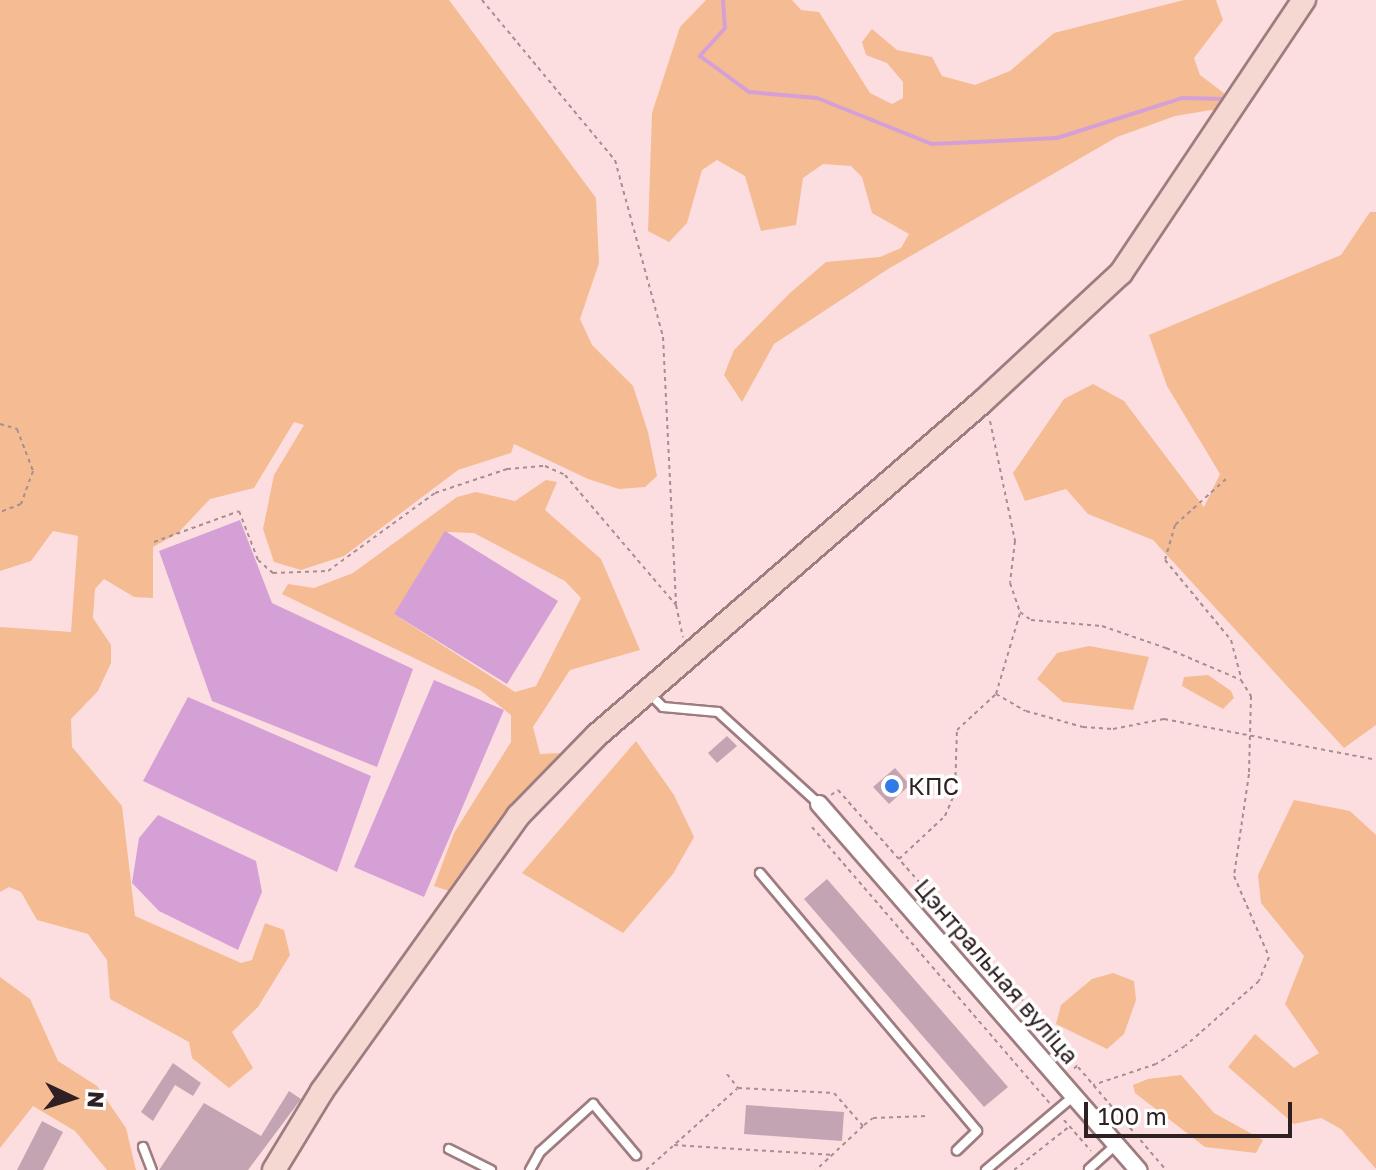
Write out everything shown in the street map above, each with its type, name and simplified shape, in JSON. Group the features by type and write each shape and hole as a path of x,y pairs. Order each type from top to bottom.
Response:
{"street":[{"path":"274,1170 322,1091 518,816 647,690 981,403 1121,273 1304,0"},
{"name":"Цэнтральная вуліца","path":"819,804 1138,1170"}],"lane":[{"path":"647,690 663,707 718,712 819,804"},
{"path":"760,873 977,1131 957,1150"},
{"path":"986,1170 1075,1096"},
{"path":"530,1170 540,1152 593,1104 636,1155"},
{"path":"1089,1169 1117,1144"},
{"path":"143,1147 152,1170"},
{"path":"449,1149 491,1170"}],"path":[{"path":"482,0 615,160 663,337 676,605 687,657"},
{"path":"981,403 1004,470 1015,541 1012,597 1020,612 1031,620 1102,626 1241,680"},
{"path":"0,424 17,429 33,471 21,504 0,512"},
{"path":"154,542 239,511 258,560 273,573 328,571 435,493 507,469 545,466 565,475 676,605"},
{"path":"1093,1085 1166,1058 1259,981 1269,957 1234,876 1251,734 1251,696 1241,680 1231,640 1165,560 1175,525 1226,479"},
{"path":"899,859 945,816 955,792 957,730 996,694 1020,612"},
{"path":"996,694 1026,711 1083,727 1113,729 1164,719 1376,760"},
{"path":"819,804 838,790 1166,1170"},
{"path":"812,827 1099,1160"},
{"path":"1043,1095 1077,1066"},
{"path":"727,1074 738,1088"},
{"path":"646,1170 738,1088 834,1093 863,1126"},
{"path":"816,1170 873,1118 927,1116"},
{"path":"1014,1170 1070,1126"},
{"path":"674,1145 832,1155"}],"shaded area":[{"path":"0,0 449,0 596,198 599,263 580,319 592,345 633,386 648,432 657,476 645,487 619,489 588,479 514,444 511,453 458,470 344,556 301,570 274,562 263,529 274,475 304,425 294,422 254,488 210,499 178,533 153,547 153,598 134,597 104,579 95,589 93,618 111,645 111,663 98,691 71,719 72,747 122,806 135,916 241,963 252,960 265,923 284,930 290,955 258,1007 232,1032 253,1068 229,1088 192,1058 189,1042 110,999 107,960 88,934 37,920 21,892 9,887 0,892 0,627 71,632 78,536 53,531 31,561 0,571"},
{"path":"706,0 792,0 801,10 819,12 870,93 892,104 903,98 903,82 887,63 866,55 862,42 872,29 897,50 932,57 942,76 975,85 1010,71 1054,33 1184,0 1216,0 1223,20 1194,58 1200,75 1233,100 1224,114 1211,110 1175,116 1117,137 888,269 774,344 742,402 724,375 734,350 790,293 826,262 880,257 901,248 909,234 872,213 862,177 851,166 823,164 803,178 796,225 761,231 745,176 717,160 702,170 687,223 669,242 648,231 652,113 680,27"},
{"path":"1370,212 1376,212 1376,725 1344,748 1153,540 1088,514 1066,489 1025,501 1013,473 1064,399 1093,384 1124,401 1204,507 1220,474 1167,386 1149,335 1341,255"},
{"path":"546,480 557,482 545,510 601,559 640,650 570,670 533,727 540,754 561,753 449,891 434,886 454,833 511,742 511,715 480,690 282,594 288,584 314,588 353,573 457,497 476,492 515,501","holes":["448,532 474,533 565,581 581,598 536,686 515,692 394,614"]},
{"path":"240,520 272,603 413,669 377,767 212,701 159,551"},
{"path":"445,531 558,601 507,684 394,614"},
{"path":"1089,646 1149,657 1133,710 1063,702 1037,679 1057,653"},
{"path":"1208,675 1231,691 1234,698 1223,709 1182,686 1184,677"},
{"path":"434,680 504,710 424,897 354,867"},
{"path":"188,697 371,776 337,872 143,781"},
{"path":"636,741 674,795 694,837 673,874 623,933 522,873"},
{"path":"1294,800 1350,811 1376,835 1376,1169 1341,1129 1321,1118 1294,1124 1228,1067 1255,1034 1294,1068 1319,1053 1285,1004 1304,956 1261,903 1258,875"},
{"path":"158,815 256,861 262,892 238,950 159,911 132,883 139,838"},
{"path":"1113,973 1134,981 1136,1000 1124,1034 1107,1049 1056,1024 1061,1005 1092,979"},
{"path":"0,977 30,999 58,1061 97,1086 126,1128 136,1170 107,1170 75,1131 33,1106 0,1148"},
{"path":"1181,1075 1214,1113 1263,1140 1256,1153 1205,1147 1135,1093 1133,1085 1148,1079"}],"building":[{"path":"727,736 737,746 717,763 708,753"},
{"name":"КПС","path":"895,768 910,785 889,804 873,787"},
{"path":"827,879 1008,1087 984,1107 804,899"},
{"path":"173,1063 201,1083 193,1096 175,1085 153,1121 141,1112"},
{"path":"289,1091 301,1099 248,1170 159,1170 204,1103 261,1136"},
{"path":"746,1105 844,1112 842,1141 744,1134"},
{"path":"42,1121 63,1132 43,1170 17,1170"}],"waterway":[{"path":"723,0 725,28 700,56 749,92 817,98 932,144 1057,138 1182,98 1226,99"}],"place":[{"name":"КПС","path":"892,786"}]}
